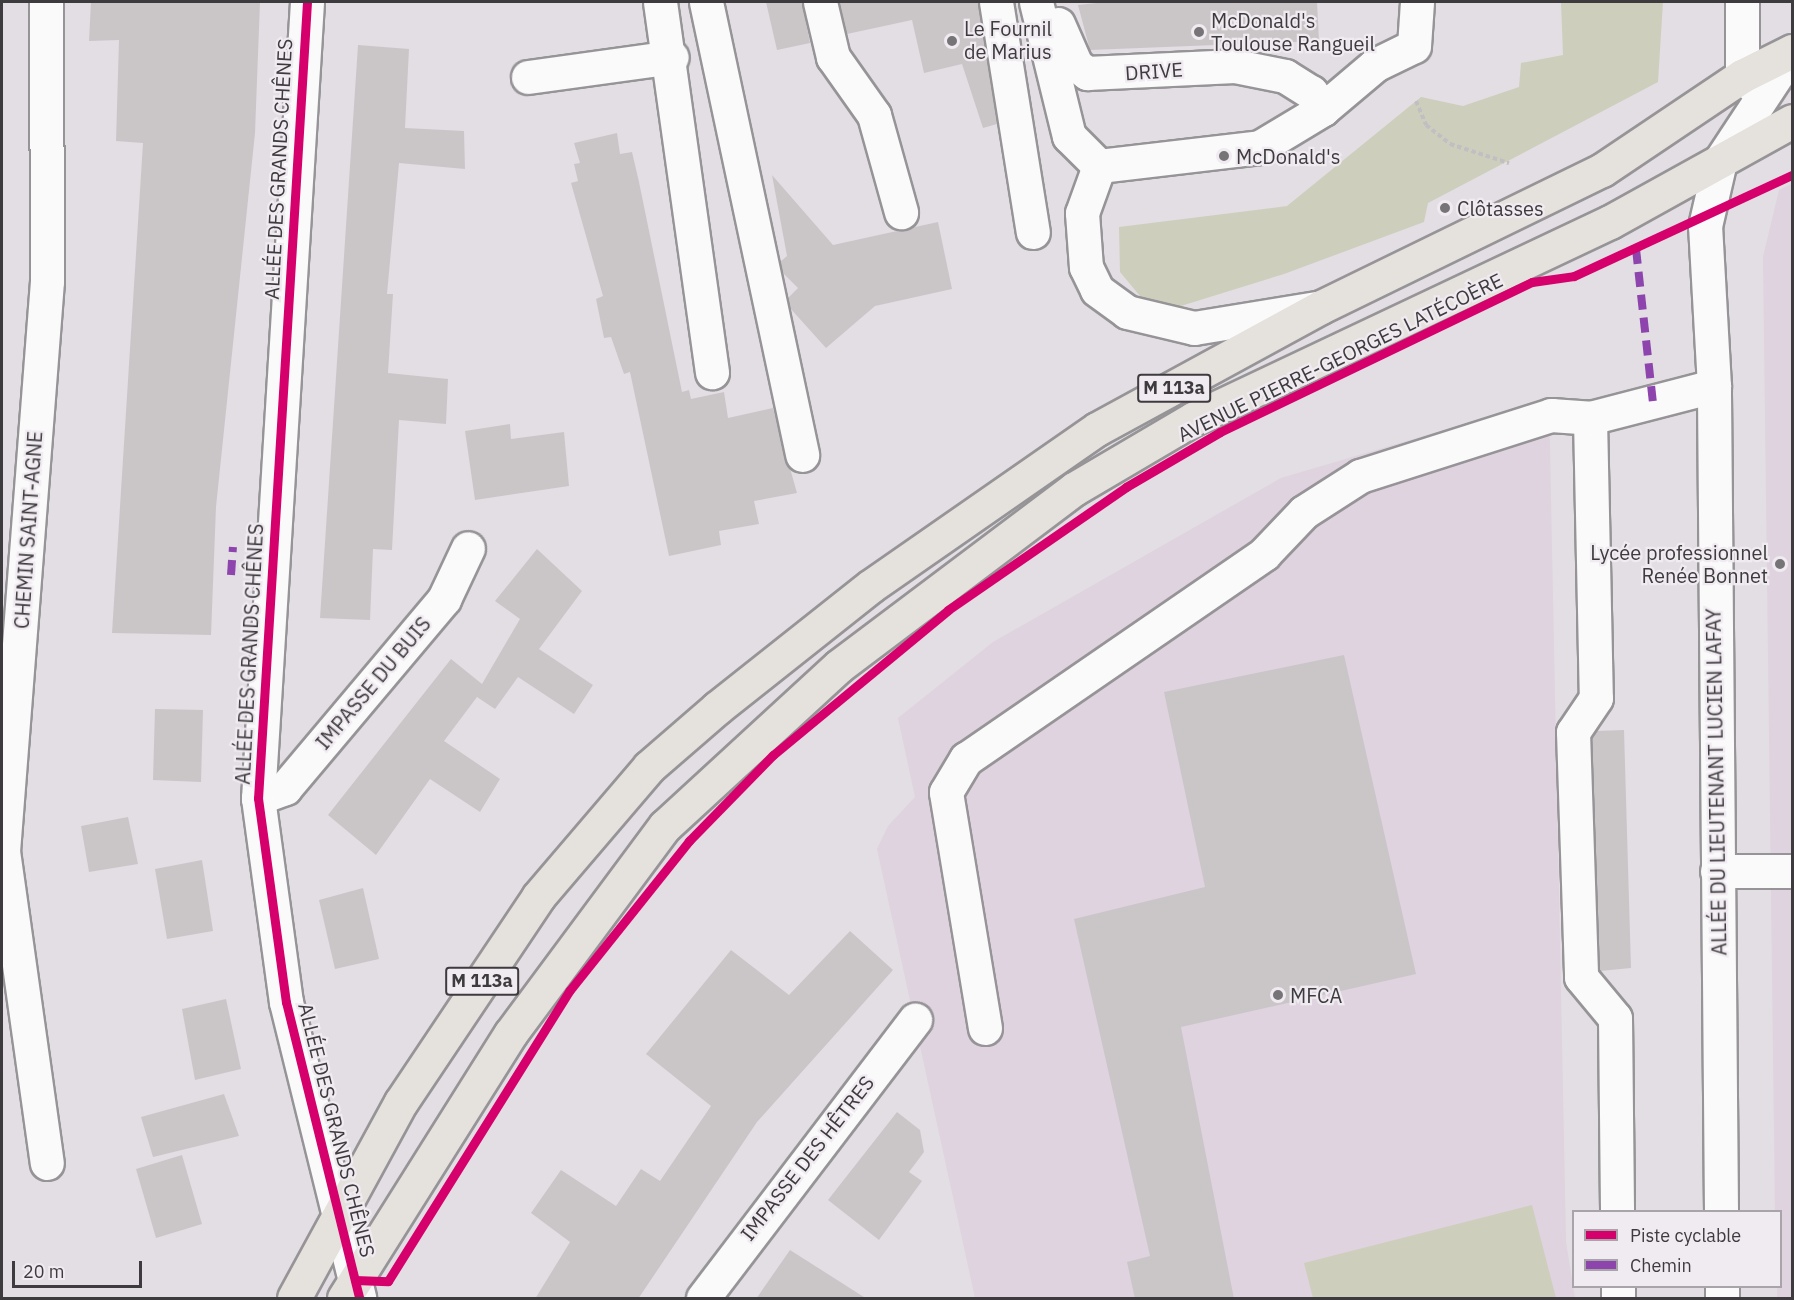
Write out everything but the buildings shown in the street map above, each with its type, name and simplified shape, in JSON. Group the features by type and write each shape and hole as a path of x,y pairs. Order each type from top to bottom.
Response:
{"main road":[{"name":"M 113a","path":"294,1299 401,1102 538,897 649,767 871,586 1097,429 1321,307 1602,170 1753,86 1792,52"},
{"name":"AVENUE PIERRE-GEORGES LATÉCOÈRE","path":"353,1292 511,1032 665,826 839,666 1074,489 1193,418 1610,222 1792,121"}],"street":[{"name":"CHEMIN SAINT-AGNE","path":"46,2 47,281 3,851 47,1163"},
{"name":"ALLÉE DES GRANDS CHÊNES","path":"306,2 258,798 286,1002 307,1101 342,1214 353,1292"},
{"path":"660,2 672,57 678,151 712,372"},
{"path":"706,2 802,455"},
{"path":"820,2 833,57 874,115 901,212"},
{"path":"996,2 1033,232"},
{"path":"1036,2 1069,136 1099,166"},
{"name":"DRIVE","path":"1058,2 1057,24 1076,65 1087,73 1235,66 1285,76 1311,92 1323,109"},
{"path":"1099,166 1260,147 1323,109 1375,65 1414,46 1417,2"},
{"path":"1742,2 1753,86 1792,121"},
{"path":"528,77 672,57"},
{"name":"ALLÉE DU LIEUTENANT LUCIEN LAFAY","path":"1721,1210 1714,386 1705,226 1720,161 1753,86"},
{"path":"1099,166 1082,213 1086,267 1097,290 1127,312 1194,328 1321,307"},
{"path":"985,1028 946,792 966,759 1264,554 1304,512 1360,476 1551,415 1590,418 1714,386"},
{"path":"1590,418 1596,698 1572,732 1581,977 1615,1018 1617,1210"},
{"name":"IMPASSE DU BUIS","path":"258,798 285,788 429,617 468,548"},
{"path":"1717,871 1792,871"},
{"name":"IMPASSE DES HÊTRES","path":"703,1299 915,1020"}],"path":[{"path":"1416,101 1426,125 1450,144 1509,163"}],"shaded area":[{"name":"Lycée professionnel Renée Bonnet","path":"1792,184 1792,1298 1777,1298 1777,1288 1782,1288 1782,1210 1775,1210 1763,257 1779,190"},
{"path":"1549,399 1566,1242 1575,1298 975,1298 877,849 888,826 915,797 898,718 993,642 1281,478"}],"green space":[{"path":"1561,2 1663,2 1658,82 1428,203 1424,222 1284,274 1155,314 1120,272 1119,227 1287,206 1421,97 1463,106 1519,87 1521,63 1563,55"},
{"path":"1532,1205 1556,1298 1313,1298 1304,1263"}],"marked path":[{"path":"1636,249 1653,402"},
{"path":"231,575 233,547"}],"cycle path":[{"path":"307,2 258,798 286,1002 359,1298"},
{"path":"355,1280 388,1281 570,990 689,841 773,755 948,610 1126,487 1220,432 1532,282 1574,276 1792,175"}],"place":[{"name":"McDonald's Toulouse Rangueil","path":"1199,32"},
{"name":"Le Fournil de Marius","path":"952,41"},
{"name":"McDonald's","path":"1224,156"},
{"name":"Clôtasses","path":"1445,208"},
{"name":"Lycée professionnel Renée Bonnet","path":"1780,564"},
{"name":"MFCA","path":"1278,995"}]}
